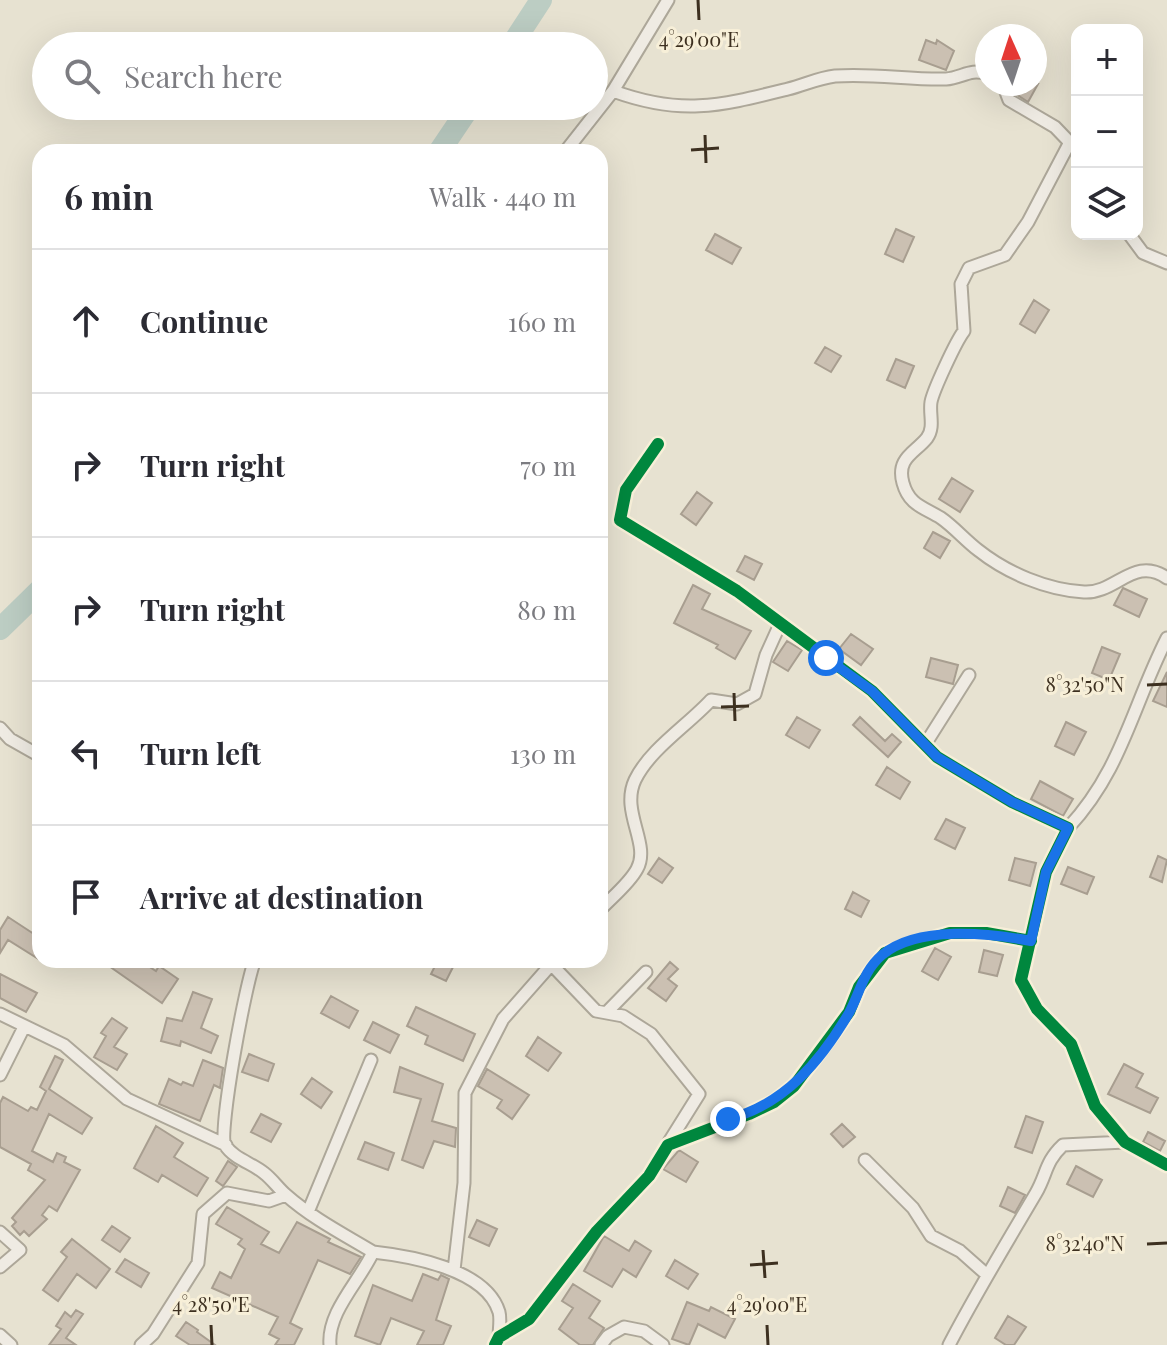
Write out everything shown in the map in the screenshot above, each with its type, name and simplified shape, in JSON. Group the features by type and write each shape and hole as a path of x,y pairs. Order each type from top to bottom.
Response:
{"street":[{"path":"608,97 668,0"},
{"path":"613,91 651,104 682,108 721,105 835,76 884,74 949,79 975,70"},
{"path":"1008,96 1009,100 1030,110 1071,144"},
{"path":"571,144 590,120"},
{"path":"1071,149 1005,255 969,268 961,284 964,331 951,349 947,369 931,401 932,424 927,438 908,453 901,480 908,497 920,509 939,517 980,552 1037,583 1084,592 1104,592 1122,577 1141,569 1158,572 1167,578"},
{"path":"1133,240 1143,253 1167,263"},
{"path":"658,444 626,490 620,520 697,565 872,691 937,757 999,795 1068,828"},
{"path":"608,901 638,869 642,852 629,808 634,782 645,764 711,700 737,704 755,694 766,655 780,624"},
{"path":"1167,638 1146,681 1116,761 1095,799 1068,828 1046,872 1021,980 1037,1009 1071,1044 1095,1106 1125,1142 1167,1165"},
{"path":"926,743 969,675"},
{"path":"0,728 10,739 32,751"},
{"path":"668,1145 749,1114 774,1102 794,1086 849,1012 859,987 885,953 950,933 986,933 1031,941"},
{"path":"252,968 235,1040 229,1106 221,1134 226,1145 308,1212 373,1252 408,1256 454,1270 481,1287 499,1311 497,1341"},
{"path":"454,1270 456,1226 464,1183 465,1093 503,1019 548,968"},
{"path":"497,1341 529,1319 597,1231 649,1176 699,1094 651,1034 608,1011 596,1011 558,968"},
{"path":"608,1011 646,972"},
{"path":"0,1014 64,1045 127,1099 226,1145"},
{"path":"0,1075 24,1027"},
{"path":"308,1212 371,1060"},
{"path":"949,1345 986,1274 1039,1189 1048,1160 1063,1145 1125,1142"},
{"path":"865,1160 913,1208 931,1236 960,1251 986,1274"},
{"path":"141,1345 153,1334 198,1263 203,1214 227,1193 269,1201 286,1195"},
{"path":"0,1232 20,1250 0,1267"},
{"path":"330,1345 329,1334 335,1318 373,1252"},
{"path":"601,1345 608,1336 624,1327 644,1331 663,1345"},
{"path":"0,1335 11,1345"}],"building":[{"path":"926,40 936,44 937,40 954,51 946,70 919,60"},
{"path":"896,229 914,237 903,262 885,254"},
{"path":"715,234 741,248 732,264 706,250"},
{"path":"1034,300 1049,310 1035,333 1020,324"},
{"path":"825,347 841,356 831,372 815,363"},
{"path":"896,359 914,366 905,388 887,380"},
{"path":"952,478 973,491 960,512 939,499"},
{"path":"697,492 712,503 696,525 681,514"},
{"path":"933,532 950,541 940,558 924,548"},
{"path":"745,556 762,564 754,580 737,571"},
{"path":"693,585 710,594 702,609 751,631 735,659 716,648 718,645 674,623"},
{"path":"1123,588 1147,599 1139,617 1114,605"},
{"path":"851,634 873,649 861,665 839,649"},
{"path":"787,641 802,650 788,671 773,662"},
{"path":"1102,647 1120,654 1109,680 1092,673"},
{"path":"931,658 958,665 953,684 926,677"},
{"path":"1167,672 1167,707 1153,701"},
{"path":"797,717 820,730 809,748 786,735"},
{"path":"860,717 885,741 892,734 901,742 888,757 853,725"},
{"path":"1066,722 1086,732 1074,755 1055,746"},
{"path":"887,767 910,782 900,799 876,785"},
{"path":"1040,781 1073,799 1063,816 1031,799"},
{"path":"946,819 965,828 955,849 935,839"},
{"path":"1158,856 1167,860 1162,882 1150,877"},
{"path":"659,858 673,868 662,883 648,874"},
{"path":"1015,858 1036,863 1030,886 1009,880"},
{"path":"1068,867 1094,877 1087,894 1061,884"},
{"path":"853,892 869,901 861,917 845,909"},
{"path":"8,917 32,933 32,955 8,940 0,953 0,930"},
{"path":"935,948 951,957 938,980 922,971"},
{"path":"984,950 1003,955 997,976 979,972"},
{"path":"670,962 678,969 668,979 677,986 666,1001 648,988"},
{"path":"112,968 151,968 156,971 162,968 178,979 162,1003"},
{"path":"434,968 452,968 446,981 431,974"},
{"path":"0,974 37,993 26,1012 0,998"},
{"path":"193,992 212,999 201,1028 218,1036 211,1053 181,1041 180,1046 161,1041 167,1018 182,1021"},
{"path":"331,996 358,1011 349,1028 321,1013"},
{"path":"416,1007 475,1034 463,1061 425,1044 428,1036 407,1026"},
{"path":"112,1018 127,1028 114,1047 127,1054 117,1070 94,1057 106,1036 101,1033"},
{"path":"373,1022 399,1035 390,1053 364,1040"},
{"path":"538,1037 561,1053 548,1071 526,1056"},
{"path":"249,1054 274,1064 268,1081 242,1072"},
{"path":"55,1056 63,1060 49,1089 92,1118 82,1134 49,1114 32,1151 53,1162 57,1153 66,1157 64,1162 80,1170 57,1211 49,1206 42,1215 47,1219 29,1236 24,1231 20,1235 12,1226 16,1222 12,1218 45,1180 28,1170 31,1164 0,1147 0,1103 3,1097 28,1111 31,1107 37,1110 46,1091 40,1087"},
{"path":"203,1060 223,1068 220,1088 214,1085 200,1121 159,1104 169,1079 193,1086"},
{"path":"1124,1064 1143,1074 1136,1087 1158,1098 1150,1113 1108,1094"},
{"path":"400,1067 443,1084 432,1121 456,1128 455,1147 434,1141 423,1168 402,1160 421,1099 394,1092"},
{"path":"487,1069 529,1095 512,1119 497,1108 502,1100 478,1086"},
{"path":"312,1078 332,1092 321,1108 301,1094"},
{"path":"261,1114 281,1124 271,1142 251,1132"},
{"path":"1026,1116 1043,1122 1032,1153 1015,1147"},
{"path":"842,1124 855,1137 843,1147 831,1134"},
{"path":"156,1126 183,1143 174,1157 208,1178 197,1196 162,1175 158,1182 134,1168"},
{"path":"1148,1132 1165,1141 1160,1151 1143,1142"},
{"path":"365,1142 394,1153 388,1170 358,1159"},
{"path":"679,1150 698,1162 686,1182 663,1169"},
{"path":"228,1161 237,1167 223,1186 216,1181"},
{"path":"1076,1166 1102,1180 1093,1197 1067,1184"},
{"path":"1008,1187 1025,1195 1015,1213 1000,1206"},
{"path":"227,1207 269,1232 261,1244 279,1253 297,1222 330,1239 328,1242 361,1257 350,1274 318,1260 290,1323 302,1329 294,1345 275,1345 279,1339 269,1334 278,1317 212,1288 220,1272 231,1278 245,1249 238,1244 242,1239 216,1224"},
{"path":"477,1220 497,1229 489,1246 469,1237"},
{"path":"112,1226 130,1238 120,1252 102,1240"},
{"path":"604,1236 629,1251 635,1241 651,1251 636,1277 623,1269 612,1287 584,1271"},
{"path":"72,1239 110,1269 96,1288 77,1274 58,1301 43,1290 67,1257 61,1252"},
{"path":"125,1259 149,1273 141,1287 116,1272"},
{"path":"675,1260 698,1274 688,1289 666,1276"},
{"path":"423,1274 438,1280 441,1275 449,1279 436,1320 451,1326 443,1345 417,1345 424,1331 391,1318 380,1345 355,1336 373,1285 412,1301"},
{"path":"573,1284 600,1301 589,1318 604,1328 593,1345 580,1345 559,1329 573,1308 562,1301"},
{"path":"687,1302 709,1311 711,1307 735,1319 725,1338 698,1324 689,1345 672,1339"},
{"path":"76,1310 83,1314 66,1338 76,1345 49,1345 61,1329 56,1326 65,1312 71,1317"},
{"path":"1008,1316 1026,1327 1014,1345 1006,1345 995,1338"},
{"path":"186,1322 215,1345 190,1345 176,1336"}],"waterway":[{"path":"520,32 541,0"},
{"path":"444,144 461,120"},
{"path":"0,629 32,598"}],"cycle path":[{"path":"658,444 626,490 620,520 737,591 872,691 937,757 1012,802 1068,828 1046,872 1021,980 1037,1009 1071,1044 1095,1106 1125,1142 1167,1165"},
{"path":"495,1345 499,1337 529,1319 597,1231 649,1176 668,1145 749,1114 774,1102 794,1086 849,1012 859,987 885,953 950,933 986,933 1031,941"}],"route":[{"path":"728,1119 749,1114 774,1102 794,1086 849,1012 872,965 885,953 950,933 986,933 1031,941 1046,872 1068,828 1012,802 937,757 872,691 826,658"}]}
